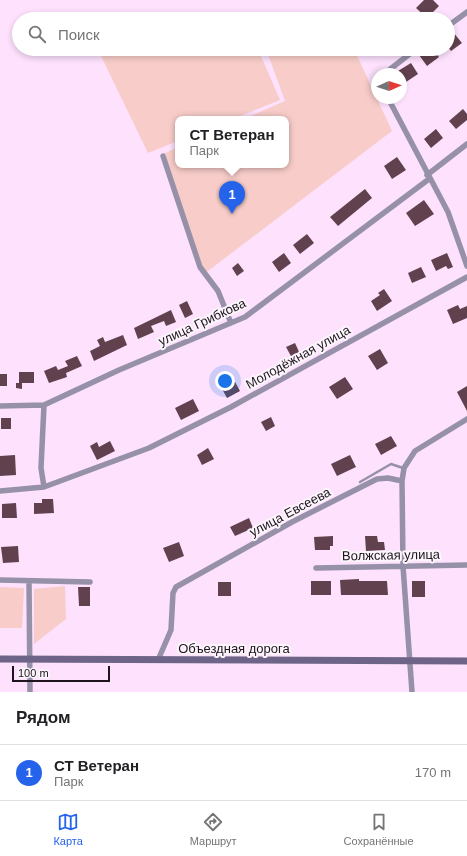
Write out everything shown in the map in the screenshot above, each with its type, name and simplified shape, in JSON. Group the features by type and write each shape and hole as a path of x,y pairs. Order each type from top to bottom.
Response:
{"main road":[{"name":"Объездная дорога","path":"0,659 467,661"}],"street":[{"path":"455,21 467,12"},
{"path":"392,68 407,56"},
{"path":"391,104 428,177 448,212 467,266"},
{"name":"улица Грибкова","path":"0,406 44,405 119,370 245,317 428,177 467,144"},
{"path":"163,156 200,267 218,291 231,323"},
{"name":"Молодёжная улица","path":"0,491 44,487 148,448 231,406 467,277"},
{"path":"44,405 41,468 44,487"},
{"path":"412,692 403,566 402,481 404,468 415,452 467,419"},
{"name":"улица Евсеева","path":"158,660 171,630 173,593 176,587 292,522 377,479 388,478 402,481"},
{"name":"Волжская улица","path":"316,568 467,565"},
{"path":"0,580 90,582"},
{"path":"29,580 30,692"}],"lane":[{"path":"360,482 391,464 396,464 404,468"}],"shaded area":[{"path":"101,56 261,56 280,100 240,116 175,116 175,142 148,153"},
{"path":"269,56 357,56 371,86 371,104 379,104 392,131 204,274 161,155 175,148 175,168 289,168 289,116 251,116 285,101"},
{"path":"65,586 66,619 34,644 34,589"},
{"path":"0,587 24,588 22,628 0,628"}],"building":[{"path":"424,0 433,0 439,6 433,12 420,12 416,8"},
{"path":"455,34 462,43 455,48"},
{"path":"420,56 438,56 439,57 427,66"},
{"path":"411,63 418,74 407,81 407,68 403,68"},
{"path":"463,109 467,114 467,120 456,129 449,121"},
{"path":"436,129 443,138 431,148 424,139"},
{"path":"397,157 406,170 392,179 384,166"},
{"path":"365,189 372,198 338,226 330,217"},
{"path":"424,200 434,214 415,226 406,213"},
{"path":"307,234 314,243 300,254 293,245"},
{"path":"284,253 291,263 279,272 272,262"},
{"path":"447,253 453,267 448,269 446,266 436,271 431,260"},
{"path":"238,263 244,271 237,276 232,268"},
{"path":"421,267 426,277 412,283 408,273"},
{"path":"384,289 392,301 377,311 371,301 380,295 378,293"},
{"path":"187,301 193,314 185,318 179,305"},
{"path":"458,305 460,309 467,306 467,318 453,324 447,310"},
{"path":"171,310 176,322 166,326 164,321 151,326 154,332 138,339 134,328"},
{"path":"123,335 127,345 94,361 90,351 100,346 97,340 103,337 105,342"},
{"path":"295,343 300,354 292,358 286,347"},
{"path":"380,349 388,363 377,370 368,356"},
{"path":"77,356 82,366 66,373 67,377 49,383 44,371 56,366 58,370 68,366 65,361"},
{"path":"19,372 34,372 34,383 22,383 22,389 16,388 16,383 19,383"},
{"path":"0,374 7,374 7,386 0,386"},
{"path":"345,377 353,389 337,399 329,387"},
{"path":"234,380 240,391 227,398 221,387"},
{"path":"467,386 467,411 457,392"},
{"path":"193,399 199,411 181,420 175,408"},
{"path":"271,417 275,426 266,431 261,422"},
{"path":"1,418 11,418 11,429 1,429"},
{"path":"391,436 397,446 381,455 375,444"},
{"path":"110,441 115,451 97,460 90,446 97,442 99,447"},
{"path":"208,448 214,459 202,465 197,455"},
{"path":"15,455 16,475 0,476 0,456"},
{"path":"350,455 356,467 337,476 331,464"},
{"path":"42,499 53,499 54,513 34,514 34,503 42,503"},
{"path":"16,503 17,518 2,518 2,504"},
{"path":"249,518 253,528 235,536 230,527"},
{"path":"333,536 333,546 330,546 330,550 315,550 314,537"},
{"path":"365,536 377,536 378,542 384,542 385,550 366,551"},
{"path":"179,542 184,556 169,562 163,548"},
{"path":"18,546 19,562 3,563 1,547"},
{"path":"359,579 359,581 387,581 388,595 341,595 340,580"},
{"path":"311,581 331,581 331,595 311,595"},
{"path":"412,581 425,581 425,597 412,597"},
{"path":"218,582 231,582 231,596 218,596"},
{"path":"78,587 90,587 90,606 79,606"}],"place":[{"name":"СТ Ветеран","path":"232,214"}]}
